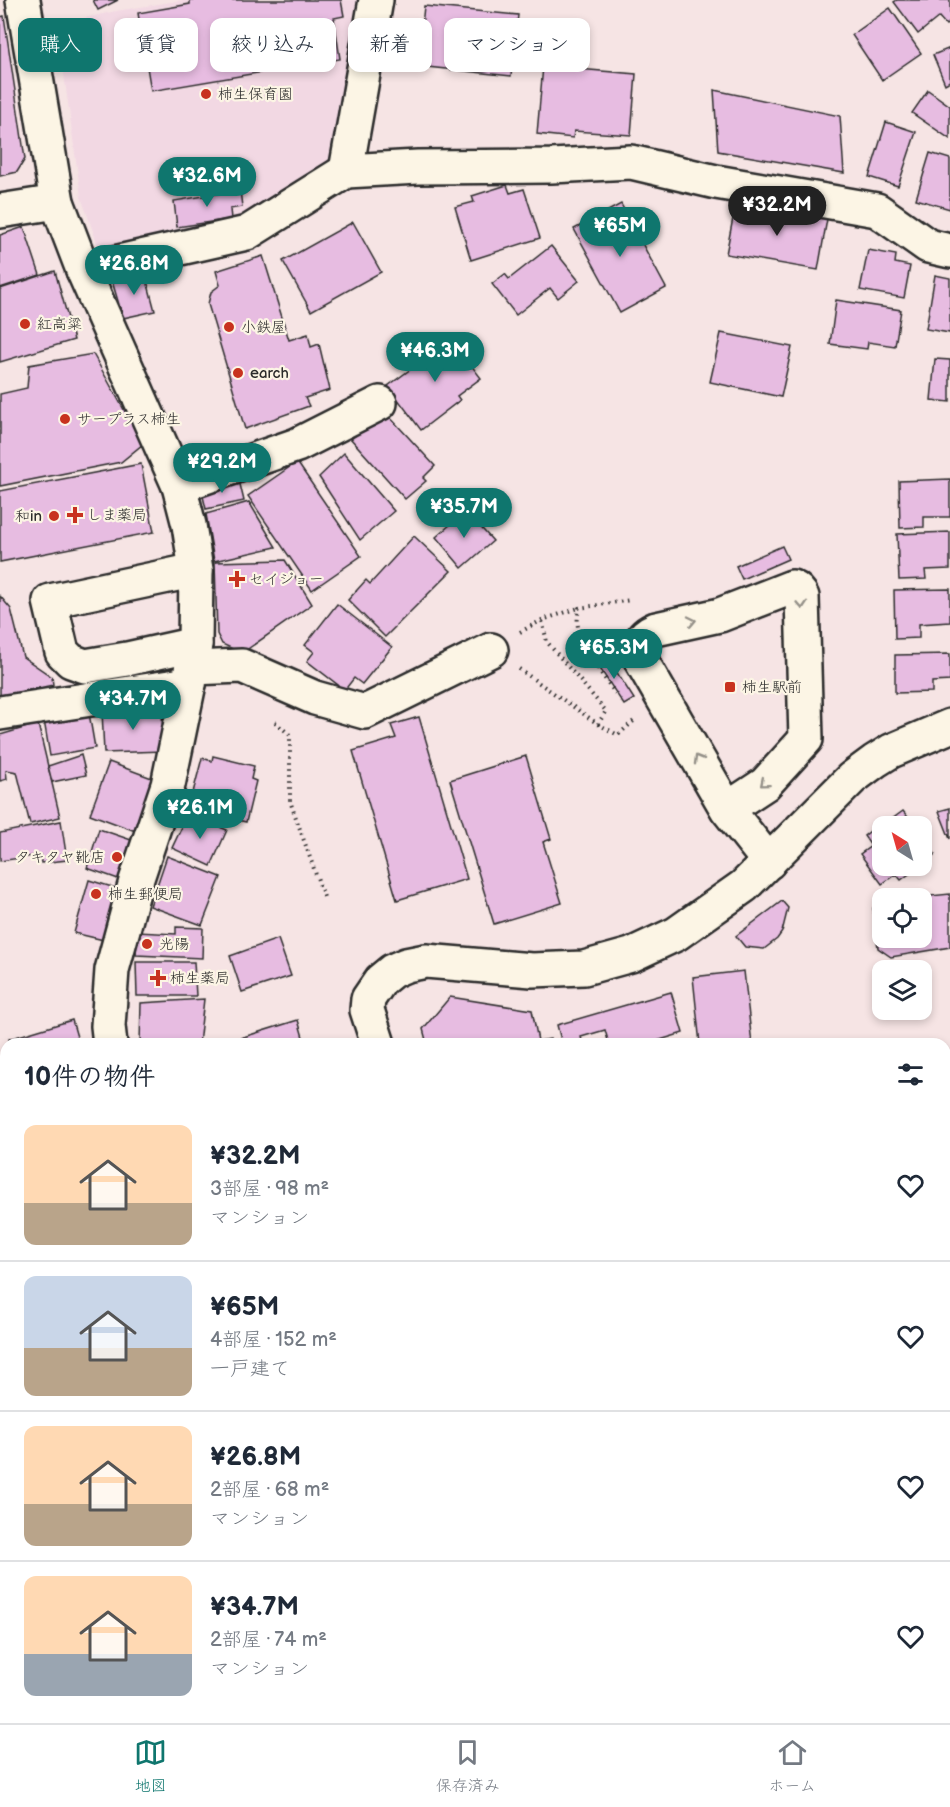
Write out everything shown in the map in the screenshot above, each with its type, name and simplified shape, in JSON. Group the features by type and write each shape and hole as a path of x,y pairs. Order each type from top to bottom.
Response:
{"street":[{"path":"23,0 57,202 83,270 179,486 189,525 196,570 192,665 168,785 136,881 112,970 108,1026 109,1038"},
{"path":"346,171 376,0"},
{"path":"83,270 247,233 346,171 632,162 716,182 877,210 928,246 950,251"},
{"path":"0,211 57,202"},
{"path":"179,486 297,445 380,403"},
{"path":"196,570 50,601 63,652 71,661 85,666 127,659 192,665 242,666 315,698 365,712 491,650"},
{"path":"727,809 765,784 806,739 802,597 801,593 792,587 720,615 656,629 647,633 639,645 639,656 642,662 727,809 769,862"},
{"path":"0,713 192,665"},
{"path":"376,1038 367,1010 369,999 381,980 392,971 406,965 426,961 532,970 585,968 622,957 676,934 744,886 852,778 891,751 950,726"}],"path":[{"path":"533,625 579,608"},
{"path":"542,620 547,642 606,711 598,724"},
{"path":"491,650 598,724 618,735 635,720"},
{"path":"272,719 290,735 290,801 325,900"}],"shaded area":[{"name":"柿生保育園","path":"183,0 358,0 356,18 348,18 348,72 336,164 248,218 102,257 81,197 64,72 102,72 102,18 84,18"}],"building":[{"path":"93,0 118,0 98,10"},
{"path":"190,0 341,0 344,16 334,18 210,18 210,72 263,72 151,91 148,72 198,72 198,18 139,18 138,13 190,4"},
{"path":"897,0 950,0 950,22 946,25 939,17 918,34 894,2"},
{"path":"424,6 518,15 518,18 444,18 444,69 432,68 432,18 423,18"},
{"path":"890,8 921,53 882,80 852,35"},
{"path":"4,16 25,159 17,172 0,176 0,17"},
{"path":"336,32 340,59 336,60"},
{"path":"950,48 950,81 945,84 933,55"},
{"path":"590,70 636,74 631,135 574,131 573,138 537,134 542,72 590,72"},
{"path":"474,72 511,72 511,76"},
{"path":"714,90 840,116 844,173 718,151"},
{"path":"928,90 950,106 950,139 912,113"},
{"path":"886,122 916,132 898,186 869,177"},
{"path":"930,153 950,159 950,209 916,199"},
{"path":"507,185 510,193 524,189 540,238 471,260 455,207 474,202 472,196"},
{"path":"240,190 242,207 230,209 231,219 177,227 174,201"},
{"path":"736,203 827,219 818,270 726,254"},
{"path":"621,204 666,288 620,313 574,229"},
{"path":"353,222 381,272 311,311 283,261"},
{"path":"24,227 40,275 0,288 0,235"},
{"path":"551,246 579,281 558,298 550,288 516,315 492,284 505,274 509,279"},
{"path":"868,250 896,255 895,263 910,266 904,298 860,290"},
{"path":"263,256 289,340 308,334 311,347 319,344 330,390 305,398 309,406 245,429 208,304 211,292 220,285 216,271"},
{"path":"55,271 74,340 0,362 0,289"},
{"path":"145,273 155,311 123,318 112,281"},
{"path":"935,275 950,278 950,333 926,329"},
{"path":"836,300 901,310 895,346 868,342 867,349 830,344"},
{"path":"721,333 792,347 781,397 710,382"},
{"path":"443,338 447,342 451,339 481,378 457,396 460,400 421,430 388,386 423,360 419,356"},
{"name":"サープラス柿生","path":"93,354 143,444 121,462 0,486 0,394 27,388 29,365"},
{"path":"935,359 950,360 950,402 931,400"},
{"path":"386,413 435,466 423,478 426,481 405,499 351,439"},
{"path":"344,453 394,511 360,540 319,477"},
{"path":"297,462 361,556 312,590 248,496"},
{"path":"141,464 154,532 0,562 0,491"},
{"path":"950,479 950,517 924,517 924,527 900,528 899,481"},
{"path":"239,480 244,501 206,509 201,488"},
{"path":"249,502 276,547 214,561 206,514"},
{"path":"466,511 493,541 462,568 436,537"},
{"path":"950,532 950,569 925,570 926,579 899,580 897,534"},
{"path":"414,536 451,571 385,637 348,600 366,580 370,584"},
{"path":"782,546 788,559 742,579 736,566"},
{"path":"285,560 312,604 242,653 222,644 217,634 215,562"},
{"path":"950,589 950,622 919,624 919,638 895,639 894,590"},
{"path":"0,596 11,609 23,657 52,677 53,685 0,696"},
{"path":"337,604 392,647 362,684 354,678 340,696 334,691 338,685 307,661 314,652 305,645"},
{"path":"605,654 634,699 624,705 595,661"},
{"path":"950,654 950,681 932,682 932,692 895,693 895,655"},
{"path":"156,708 162,714 164,751 104,753 102,710"},
{"path":"89,713 95,748 50,756 44,720"},
{"path":"419,717 467,879 397,900 353,751 396,738 391,725"},
{"path":"38,724 60,817 30,824 17,772 6,770 7,779 0,781 0,735"},
{"path":"81,755 86,775 52,782 48,766"},
{"path":"213,756 254,766 251,779 256,781 246,822 189,808 202,758 212,761"},
{"path":"526,756 551,839 543,842 562,903 494,924 450,780"},
{"path":"109,762 157,780 138,832 90,814"},
{"path":"950,808 950,839 939,811"},
{"path":"903,811 907,816 896,816"},
{"path":"188,814 227,830 211,866 172,848"},
{"path":"61,821 67,860 41,863 40,855 0,861 0,833"},
{"path":"99,829 137,842 124,881 87,868"},
{"path":"872,830 872,870 860,854 871,846 864,836"},
{"path":"167,856 221,877 202,925 150,906"},
{"path":"876,876 893,876 882,884"},
{"path":"89,880 122,890 108,941 74,933"},
{"path":"950,894 950,947 891,957 878,948 932,948 932,896"},
{"path":"782,901 788,908 782,932 777,939 764,949 745,947 736,936"},
{"path":"176,927 203,928 202,958 136,955 137,932 176,934"},
{"path":"278,939 291,976 242,992 230,956"},
{"path":"136,962 194,962 196,996 137,996"},
{"path":"744,971 751,1038 699,1038 693,977"},
{"path":"671,992 683,1033 667,1038 607,1038 605,1030 581,1038 560,1038 557,1025"},
{"path":"450,997 532,1010 537,1038 425,1038 423,1029"},
{"path":"204,999 200,1038 140,1038 141,1003"},
{"path":"72,1020 77,1038 12,1038"},
{"path":"298,1020 303,1038 240,1038"}],"place":[{"name":"柿生保育園","path":"206,94"},
{"name":"紅高粱","path":"25,324"},
{"name":"小鉄屋","path":"229,327"},
{"name":"earch","path":"238,373"},
{"name":"サープラス柿生","path":"65,419"},
{"name":"しま薬局","path":"75,515"},
{"name":"和in","path":"54,516"},
{"name":"セイジョー","path":"237,579"},
{"name":"柿生駅前","path":"730,687"},
{"name":"タキタヤ靴店","path":"117,857"},
{"name":"柿生郵便局","path":"96,894"},
{"name":"光陽","path":"147,944"},
{"name":"柿生薬局","path":"158,978"}]}
